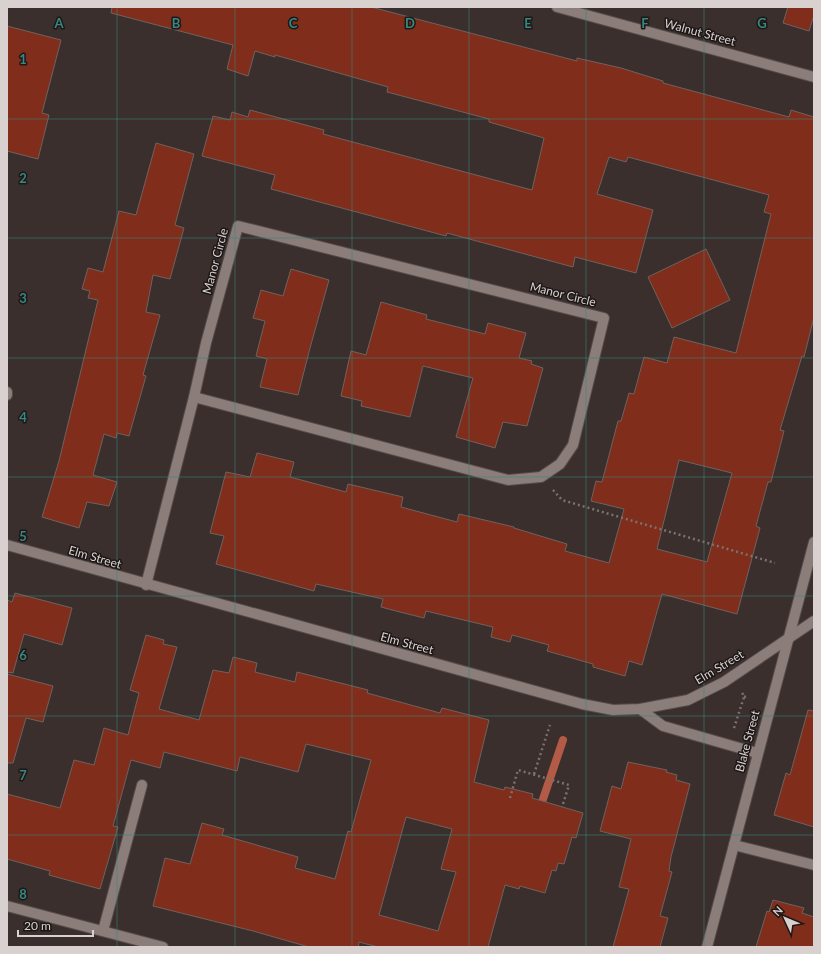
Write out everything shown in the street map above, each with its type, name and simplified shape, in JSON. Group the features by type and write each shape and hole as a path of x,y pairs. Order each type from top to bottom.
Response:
{"street":[{"name":"Walnut Street","path":"556,7 814,77"},
{"name":"Manor Circle","path":"146,585 194,397 206,343 238,226 604,318 573,445 560,464 541,478"},
{"path":"194,397 508,480 541,478"},
{"name":"Blake Street","path":"707,947 757,753 814,542"},
{"name":"Elm Street","path":"7,545 146,585 582,704 613,710 640,709 688,700 724,682 814,621"},
{"path":"640,709 663,726 757,753"},
{"path":"103,931 142,785"},
{"path":"734,845 814,865"},
{"path":"7,906 163,947"}],"path":[{"path":"541,478 562,500 775,563"},
{"path":"732,736 744,698 742,692"},
{"path":"744,698 748,696"},
{"path":"534,774 550,725"},
{"path":"510,798 518,770 569,785 562,807"}],"building":[{"path":"112,7 371,7 577,61 577,58 621,68 663,81 663,83 789,117 791,110 814,117 814,317 804,357 802,356 780,430 784,431 771,482 768,482 756,526 760,528 737,614 662,594 642,665 629,661 625,676 593,667 593,664 547,651 549,645 512,635 510,642 491,637 493,627 426,611 424,618 381,607 383,599 316,584 314,591 216,564 224,536 210,533 226,472 250,477 257,453 294,462 290,477 346,492 348,484 403,497 401,507 457,522 459,514 514,527 567,544 565,551 609,563 624,509 591,501 596,481 602,482 618,421 621,421 629,393 634,394 644,357 667,363 674,337 736,353 771,214 764,212 769,195 628,157 626,162 609,157 597,194 653,210 636,273 575,257 573,267 447,233 446,236 271,189 275,175 202,156 213,116 230,120 232,112 248,117 250,110 324,130 323,134 532,190 544,138 489,122 489,119 387,92 388,87 275,55 275,57 255,51 248,76 227,69 233,45 111,13","holes":["679,460 732,473 707,562 657,549"]},
{"path":"788,7 814,7 814,15 809,31 783,23"},
{"path":"7,26 61,40 42,113 49,115 38,159 7,151"},
{"path":"156,143 194,154 175,225 184,228 170,279 153,275 146,312 160,315 143,375 146,376 129,436 117,433 116,438 104,434 93,475 117,482 109,506 87,502 79,528 42,517 59,461 98,300 88,298 90,291 82,289 88,268 103,272 119,211 136,215"},
{"path":"706,249 730,300 672,328 648,277"},
{"path":"291,269 329,280 298,395 260,387 267,359 256,356 265,321 253,318 261,290 283,296"},
{"path":"381,302 427,315 426,319 485,334 488,323 526,333 519,358 532,361 531,364 543,368 527,426 503,422 495,448 456,437 473,378 423,366 410,417 361,406 362,401 341,396 351,351 366,355"},
{"path":"15,593 72,608 62,645 24,634 13,673 7,672 7,600 12,602"},
{"path":"146,635 164,640 163,644 177,647 159,709 199,720 213,670 229,673 233,657 257,663 255,672 295,682 297,672 368,690 367,693 440,713 442,708 489,720 474,782 504,790 505,787 533,794 532,798 583,813 576,838 572,837 564,864 558,863 556,871 552,870 545,893 520,886 519,889 505,885 488,947 378,947 359,942 358,947 309,947 253,931 153,906 165,858 190,864 202,823 224,829 222,835 298,857 295,868 335,879 348,831 351,832 371,760 306,744 298,772 240,757 237,771 164,752 160,768 131,760 113,826 118,827 100,889 49,875 50,871 7,859 7,794 60,808 74,760 94,765 104,728 128,735 139,693 130,690","holes":["406,817 452,829 441,869 456,872 438,931 379,915"]},
{"path":"7,674 53,686 43,722 26,718 13,763 7,763"},
{"path":"808,710 814,711 814,827 774,815 786,773 790,775"},
{"path":"628,762 667,770 666,772 677,775 676,780 690,784 671,857 669,871 672,872 660,916 668,918 660,947 613,947 629,889 619,887 631,839 600,831 612,786 621,789"},
{"path":"773,900 804,908 802,913 814,917 814,947 756,947 767,911 769,912"}],"waterway":[{"path":"539,811 563,740"}]}
